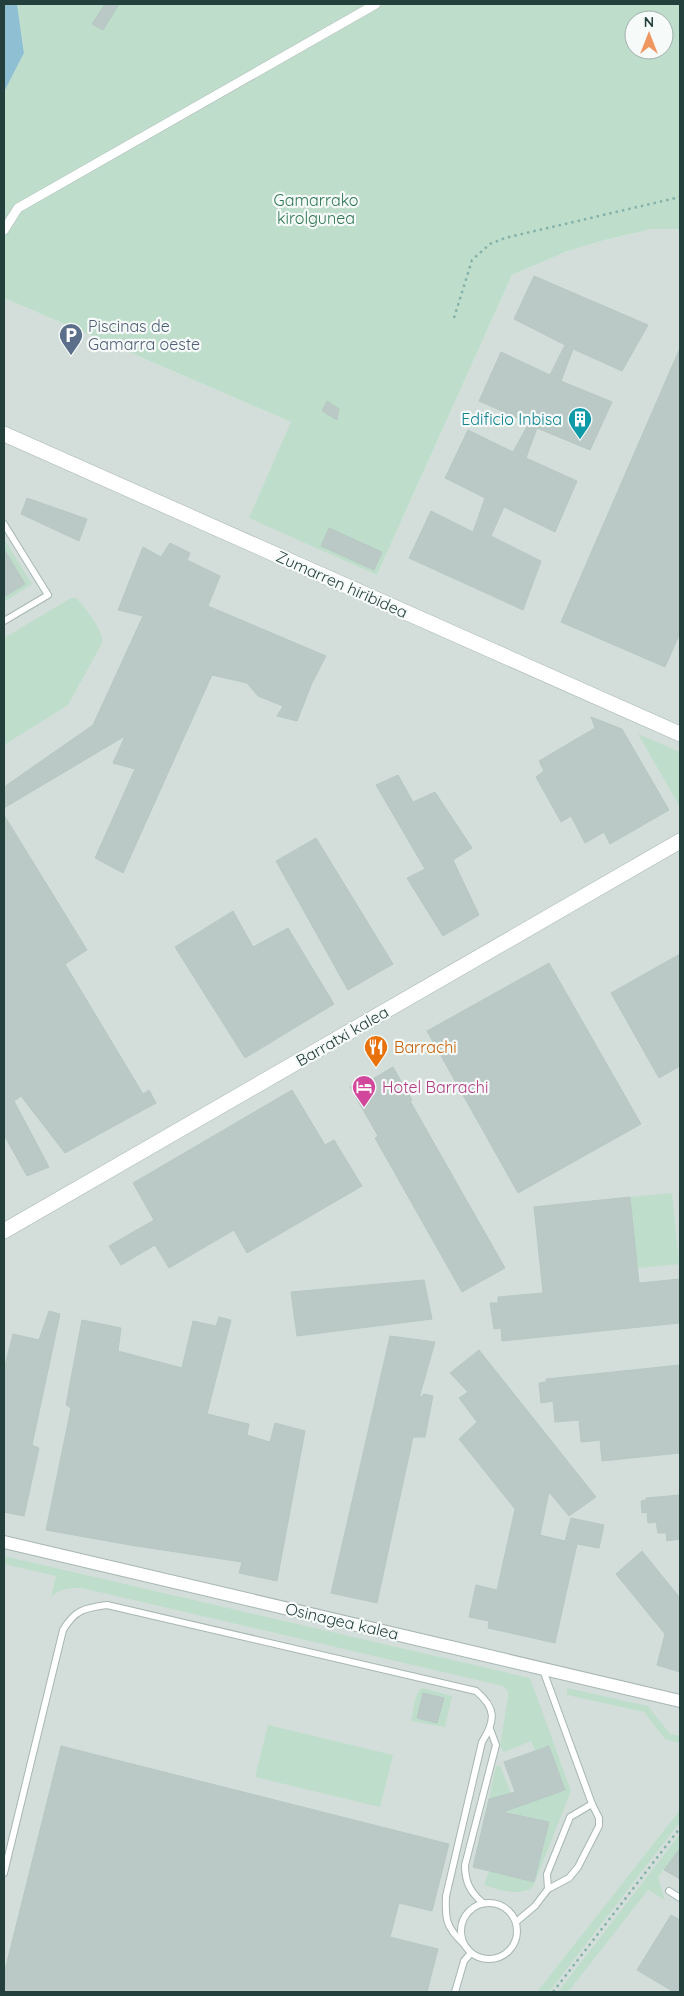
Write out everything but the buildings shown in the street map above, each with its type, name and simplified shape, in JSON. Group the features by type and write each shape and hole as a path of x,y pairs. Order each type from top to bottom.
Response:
{"street":[{"path":"4,230 18,208 376,4"},
{"name":"Zumarren hiribidea","path":"4,434 680,734"},
{"name":"Barratxi kalea","path":"4,1231 680,841"},
{"name":"Osinagea kalea","path":"4,1542 680,1701"}],"lane":[{"path":"4,524 48,595 4,621"},
{"path":"4,1873 63,1630 71,1617 85,1608 107,1605 476,1691 488,1701 492,1712 490,1729 482,1742 446,1896 446,1919 452,1932 471,1953 483,1958 495,1959 507,1953 515,1943 518,1931 516,1922 507,1909 496,1903 483,1903 472,1908 464,1918 461,1930 463,1943"},
{"path":"516,1922 535,1906 548,1889 569,1878 578,1867 599,1826 599,1818 592,1804 543,1668"},
{"path":"483,1903 473,1894 468,1886 465,1876 465,1865 496,1745 490,1729"},
{"path":"548,1889 547,1874 570,1817 592,1804"},
{"path":"669,1891 680,1898"},
{"path":"455,1992 464,1961 471,1953"}],"path":[{"path":"454,318 472,260 490,244 505,238 680,198"},
{"path":"553,1992 680,1828"}],"shaded area":[{"path":"652,229 680,229 680,1992 4,1992 4,298 291,422 377,575 512,275 568,251"}],"green space":[{"name":"Gamarrako kirolgunea","path":"17,4 680,4 680,229 652,229 605,240 568,251 512,275 377,575 249,518 291,422 4,298 4,92 24,53"},
{"path":"4,539 32,584 4,602 4,597 25,584 4,549"},
{"path":"71,598 76,598 93,619 100,632 102,643 68,705 4,745 4,638"},
{"path":"638,734 680,752 680,807"},
{"path":"672,1193 679,1264 574,1275 573,1268 637,1262 630,1197"},
{"path":"4,1556 530,1678 571,1791 533,1887 522,1892 515,1892 484,1885 489,1871 534,1882 549,1822 504,1811 565,1790 549,1746 535,1751 531,1741 504,1752 500,1746 508,1697 508,1691 503,1686 82,1588 65,1589 51,1597 56,1576 4,1564"},
{"path":"423,1688 452,1696 445,1727 411,1721 415,1699 419,1690"},
{"path":"567,1688 648,1706 670,1734 680,1736 680,1743 665,1739 644,1712 567,1695"},
{"path":"268,1725 393,1755 380,1807 255,1777"},
{"path":"496,1766 500,1766 511,1793 489,1799"},
{"path":"680,1810 680,1822 549,1992 537,1992"},
{"path":"680,1834 680,1848 658,1877 665,1900 648,1890 568,1992 558,1992"}],"water":[{"path":"4,4 17,4 24,53 4,92"}],"place":[{"name":"Piscinas de Gamarra oeste","path":"71,356"},
{"name":"Edificio Inbisa","path":"580,440"},
{"name":"Barrachi","path":"376,1068"},
{"name":"Hotel Barrachi","path":"364,1108"}]}
